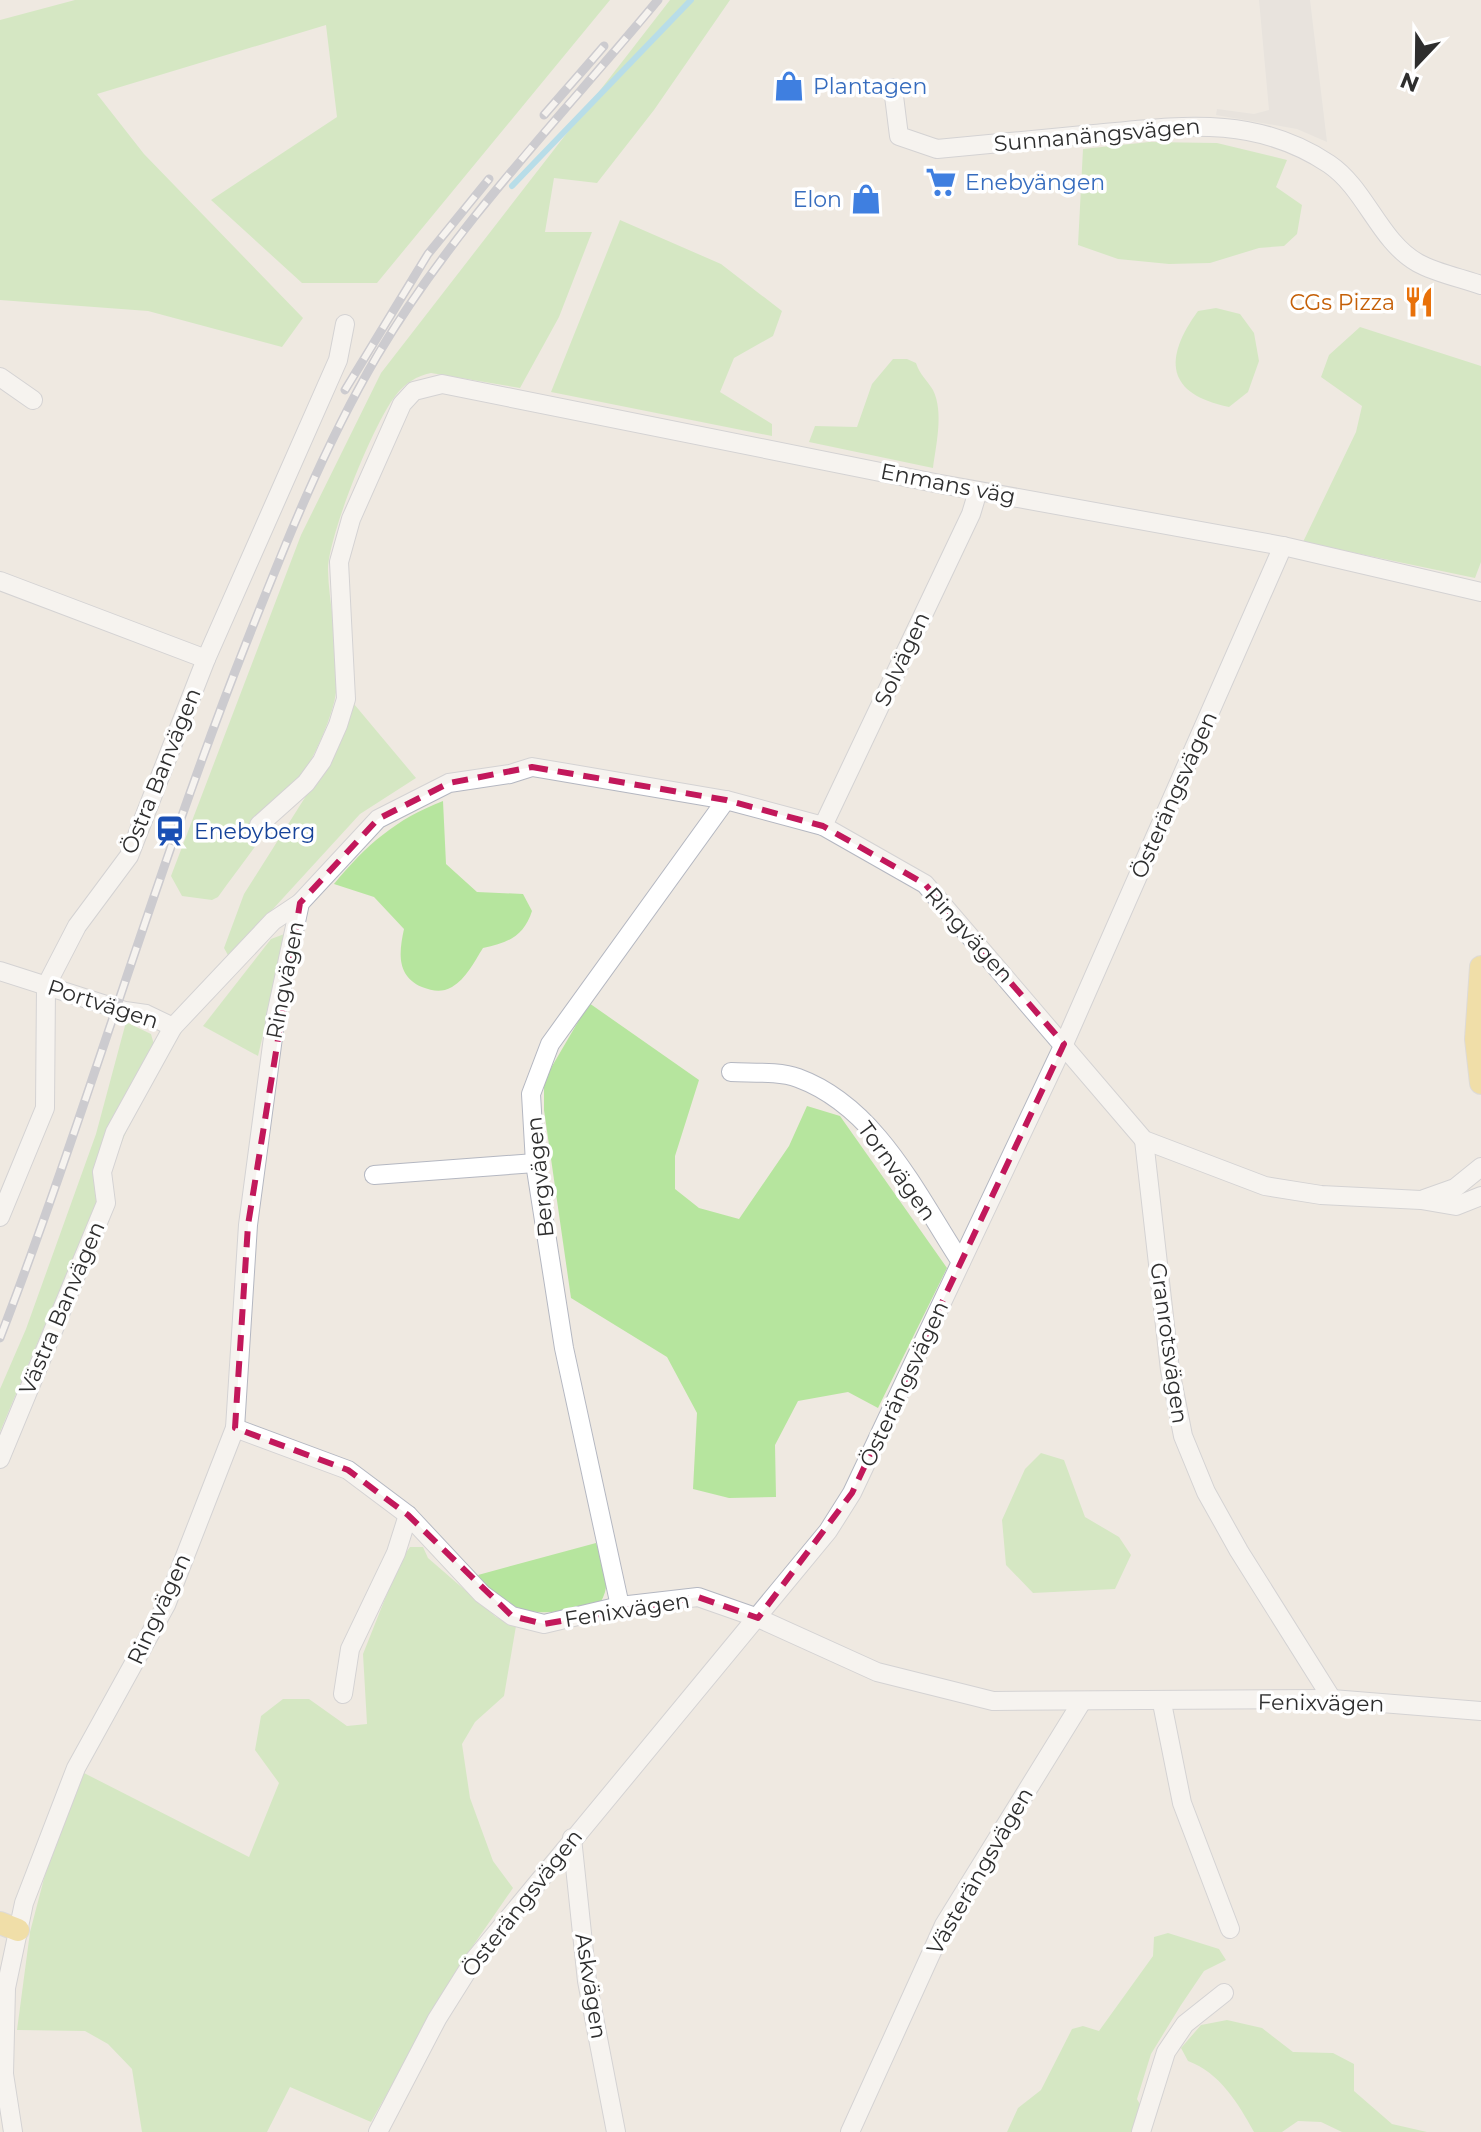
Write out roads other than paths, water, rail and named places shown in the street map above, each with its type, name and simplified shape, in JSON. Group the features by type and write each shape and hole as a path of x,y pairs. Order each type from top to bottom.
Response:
{"main road":[{"path":"1481,967 1476,1039 1481,1083"}],"street":[{"name":"Sunnanängsvägen","path":"893,88 899,136 937,149 1189,124 1246,130 1291,141 1332,166 1352,184 1393,240 1417,262 1481,285"},
{"name":"Östra Banvägen","path":"0,1217 45,1108 46,986 77,926 129,856 206,659 338,360 345,324"},
{"path":"0,377 33,400"},
{"name":"Enmans väg","path":"259,825 306,783 322,761 338,725 346,699 339,562 351,519 402,404 414,391 442,384 978,491 1283,546 1481,592"},
{"name":"Solvägen","path":"823,826 971,514 978,491"},
{"name":"Österängsvägen","path":"378,2132 437,2019 474,1960 572,1838 758,1618 828,1531 852,1493 1064,1044 1283,546"},
{"path":"0,581 206,659"},
{"name":"Ringvägen","path":"13,2132 4,2074 9,1926 24,1903 76,1768 166,1605 235,1428 248,1225 276,1015 300,903 378,819 449,783 510,774 532,767 726,800 823,826 925,884 1144,1140 1265,1186 1321,1195 1421,1200 1456,1206 1481,1196"},
{"name":"Bergvägen","path":"620,1606 564,1348 535,1163 531,1094 550,1044 726,800"},
{"name":"Portvägen","path":"0,971 125,1011 146,1014 173,1027 273,921 300,903"},
{"name":"Västra Banvägen","path":"0,1459 106,1203 102,1172 115,1132 173,1027"},
{"name":"Tornvägen","path":"731,1072 795,1076 838,1097 873,1131 961,1262"},
{"name":"Granrotsvägen","path":"1144,1140 1170,1370 1183,1436 1206,1492 1239,1551 1332,1699"},
{"path":"374,1175 535,1163"},
{"name":"Ringvägen","path":"1421,1200 1455,1188 1481,1167"},
{"name":"Fenixvägen","path":"235,1428 348,1470 408,1515 482,1594 512,1616 544,1624 620,1606 698,1597 758,1618 877,1672 993,1701 1162,1703 1332,1699 1481,1711"},
{"path":"343,1694 350,1649 396,1553 408,1515"},
{"name":"Västerängsvägen","path":"850,2132 944,1925 1081,1703"},
{"path":"1162,1703 1182,1803 1230,1929"},
{"name":"Askvägen","path":"572,1838 587,1981 616,2132"},
{"path":"1141,2132 1166,2052 1185,2024 1224,1993"}],"waterway":[{"path":"512,186 691,0"}],"railway":[{"path":"0,1338 212,732 290,535 339,426 377,356 440,262 510,173 658,0"},
{"path":"544,115 604,46"},
{"path":"345,390 428,254 489,179"}],"place":[{"name":"Plantagen","path":"789,86"},
{"name":"Enebyängen","path":"941,182"},
{"name":"Elon","path":"866,199"},
{"name":"CGs Pizza","path":"1419,302"},
{"name":"Enebyberg","path":"170,831"}]}
